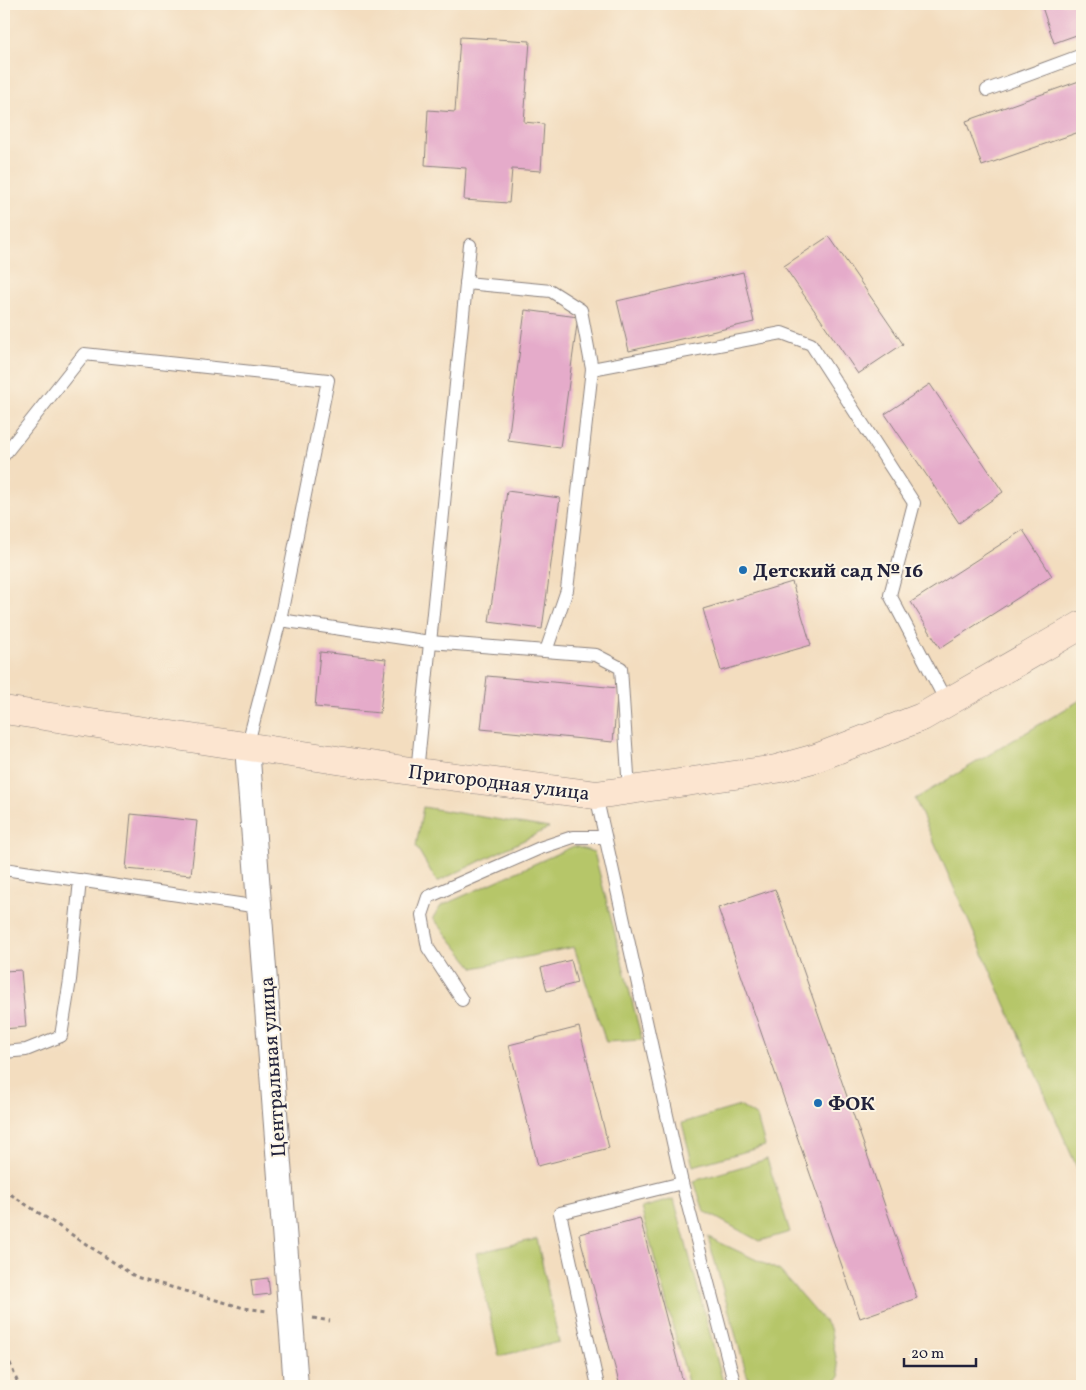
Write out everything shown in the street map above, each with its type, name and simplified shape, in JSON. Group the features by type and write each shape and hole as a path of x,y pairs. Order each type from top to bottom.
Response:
{"main road":[{"name":"Пригородная улица","path":"4,710 417,772 596,795 776,769 816,758 922,717 1082,625"}],"street":[{"name":"Центральная улица","path":"247,747 296,1386"}],"lane":[{"path":"987,90 1082,54"},
{"path":"417,772 470,245"},
{"path":"466,283 551,291 581,310 592,369 567,590 546,651"},
{"path":"592,369 782,333 811,344 914,503 890,595 947,703"},
{"path":"4,455 84,354 328,380 280,620 247,747"},
{"path":"280,620 430,642 596,655 621,668 629,790"},
{"path":"596,795 682,1183 735,1386"},
{"path":"462,1000 428,948 422,915 428,897 540,848 573,837 605,837"},
{"path":"4,869 260,907"},
{"path":"4,1052 26,1050 61,1036 70,980 80,880"},
{"path":"598,1386 560,1213 682,1183"}],"path":[{"path":"4,1190 136,1277 244,1308 330,1321"},
{"path":"4,1348 19,1386"}],"green space":[{"path":"1082,699 1082,1179 915,799"},
{"path":"423,807 549,828 437,882 416,846"},
{"path":"574,846 594,852 642,1040 606,1042 574,947 474,968 433,918 441,906"},
{"path":"740,1106 757,1117 765,1146 693,1166 682,1123"},
{"path":"767,1159 790,1232 759,1241 704,1211 694,1181"},
{"path":"674,1199 724,1386 689,1386 641,1208"},
{"path":"708,1237 780,1271 830,1328 840,1377 829,1386 750,1386"},
{"path":"537,1239 559,1342 499,1356 476,1253"}],"building":[{"path":"1041,4 1082,4 1082,33 1054,43"},
{"path":"460,37 530,41 524,122 544,124 541,171 512,169 509,203 464,200 466,168 425,165 428,110 455,112"},
{"path":"1082,80 1082,131 982,166 966,121"},
{"path":"829,236 903,344 858,374 784,266"},
{"path":"743,272 754,322 629,351 617,301"},
{"path":"525,310 578,317 560,448 508,441"},
{"path":"930,384 1003,492 959,523 885,414"},
{"path":"507,491 560,498 542,629 489,622"},
{"path":"1023,530 1052,576 940,648 911,602"},
{"path":"792,582 811,645 721,671 703,609"},
{"path":"320,652 386,659 380,713 315,707"},
{"path":"487,676 618,688 613,742 481,729"},
{"path":"131,814 197,821 191,875 126,869"},
{"name":"ФОК","path":"775,889 917,1298 860,1318 718,908"},
{"path":"571,960 577,983 547,991 541,968"},
{"path":"21,970 26,1027 4,1029 4,971"},
{"path":"579,1027 609,1148 538,1166 509,1045"},
{"path":"640,1218 684,1386 620,1386 579,1234"},
{"path":"268,1278 270,1294 253,1296 251,1280"}],"place":[{"name":"Детский сад № 16","path":"743,570"},
{"name":"ФОК","path":"818,1103"}]}
